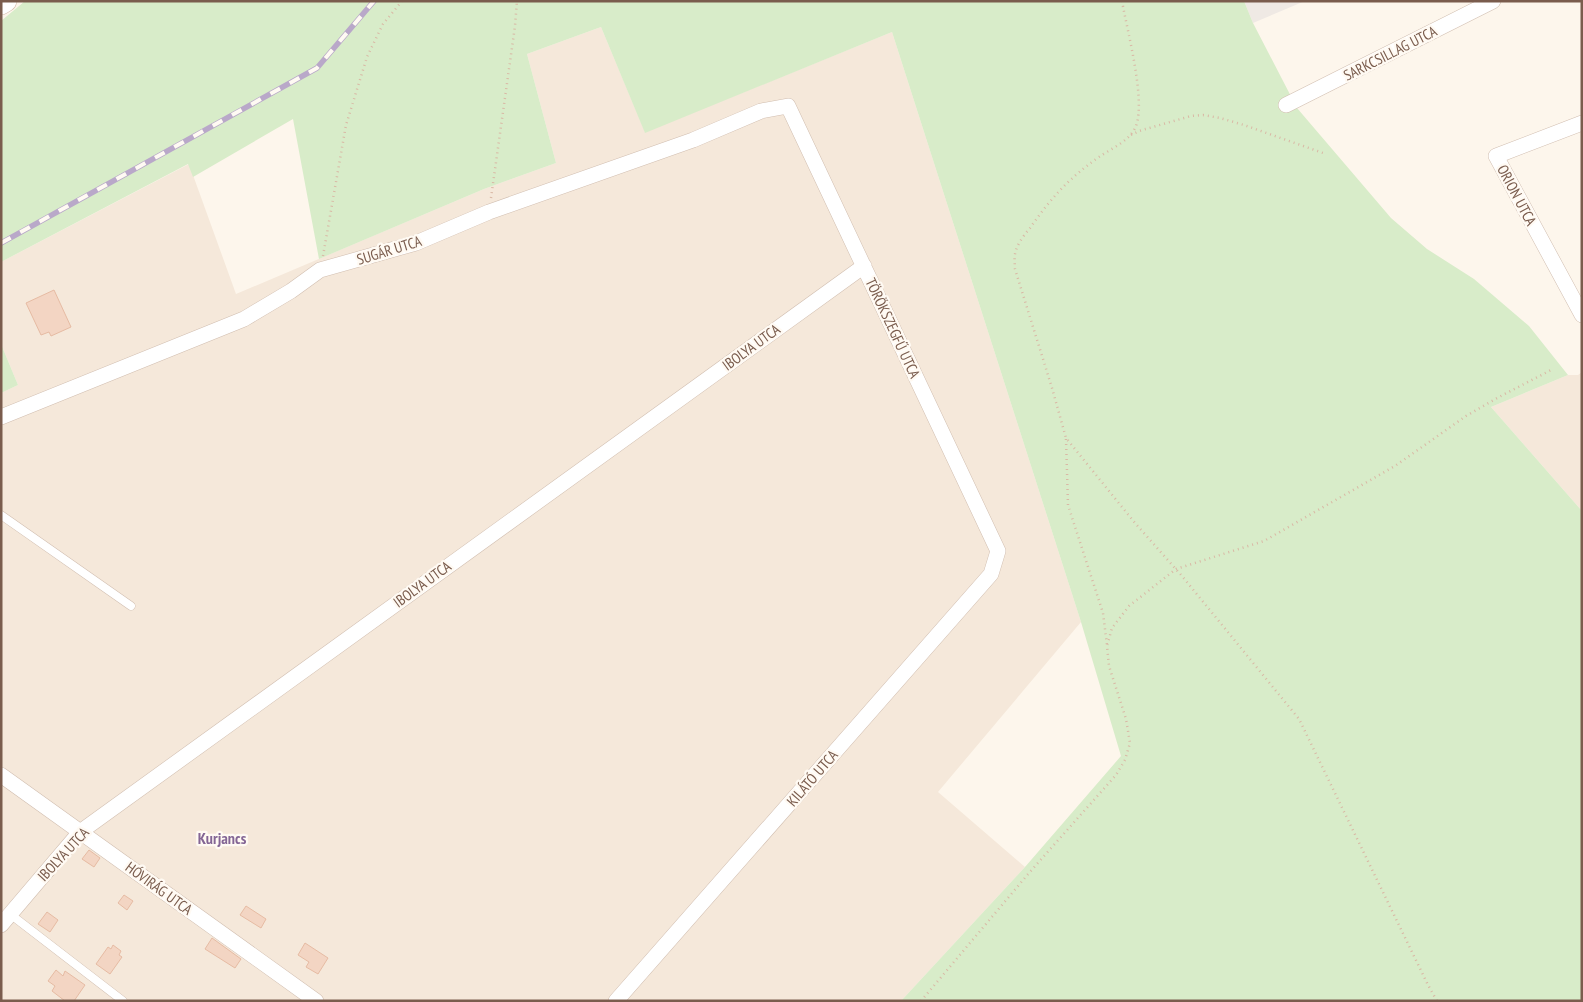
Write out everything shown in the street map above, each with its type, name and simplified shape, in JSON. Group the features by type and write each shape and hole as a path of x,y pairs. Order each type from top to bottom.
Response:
{"main road":[{"path":"1,4 6,1"}],"street":[{"name":"SARKCSILLAG UTCA","path":"1286,105 1493,1"},
{"name":"SUGÁR UTCA","path":"1,417 244,319 291,291 320,270 416,243 489,212 693,140 761,111 788,106"},
{"name":"TÖRÖKSZEGFŰ UTCA","path":"788,106 998,551"},
{"name":"ORION UTCA","path":"1582,123 1496,156 1582,315"},
{"name":"IBOLYA UTCA","path":"5,920 80,832 864,266"},
{"name":"KILÁTÓ UTCA","path":"616,1001 991,574 998,551"},
{"name":"HÓVIRÁG UTCA","path":"1,775 316,1001"}],"lane":[{"path":"1,515 131,606"},
{"path":"5,920 123,1001"}],"path":[{"path":"320,270 346,125 367,57 383,24 402,1"},
{"path":"489,212 516,26 517,1"},
{"path":"1122,1 1138,94 1136,126 1130,135"},
{"path":"921,1001 1029,873 1116,775 1125,760 1130,743 1126,719 1109,666 1104,613 1068,505 1066,438 1015,269 1015,254 1020,241 1043,208 1064,184 1130,135 1139,131 1191,116 1203,115 1244,125 1323,153"},
{"path":"1107,646 1112,628 1129,606 1176,569 1264,541 1395,466 1482,406 1552,369"},
{"path":"1066,438 1299,719 1437,1001"}],"shaded area":[{"path":"1244,1 1305,1 1253,23"},
{"path":"601,27 645,132 892,32 1081,622 938,792 1025,867 901,1001 1,1001 1,393 18,385 1,344 1,262 189,164 236,294 484,189 556,163 527,54"},
{"path":"1582,372 1582,511 1491,407 1568,375 1578,375"}],"green space":[{"path":"25,1 1244,1 1253,23 1297,108 1391,218 1427,249 1474,279 1529,326 1568,375 1491,407 1582,511 1582,1001 901,1001 1025,867 1121,756 1081,622 892,32 645,133 601,27 527,54 556,163 484,189 319,259 293,119 193,177 188,164 1,262 1,21"},
{"path":"1,344 18,385 1,393"}],"building":[{"path":"54,290 71,327 51,336 49,332 41,335 26,303"},
{"path":"89,850 100,858 94,867 82,859"},
{"path":"124,895 133,901 127,910 118,903"},
{"path":"246,906 266,919 261,928 240,915"},
{"path":"47,912 58,920 50,932 38,924"},
{"path":"212,938 241,959 235,968 205,949"},
{"path":"305,943 328,958 318,974 306,967 309,962 298,955"},
{"path":"113,945 121,951 119,955 122,957 110,974 96,964 108,947 111,949"},
{"path":"56,970 63,976 65,971 85,985 74,1001 65,1001 52,991 55,986 48,981"}],"railway":[{"path":"1,243 317,68 374,1"}],"district":[{"name":"Kurjancs","path":"222,838"}]}
